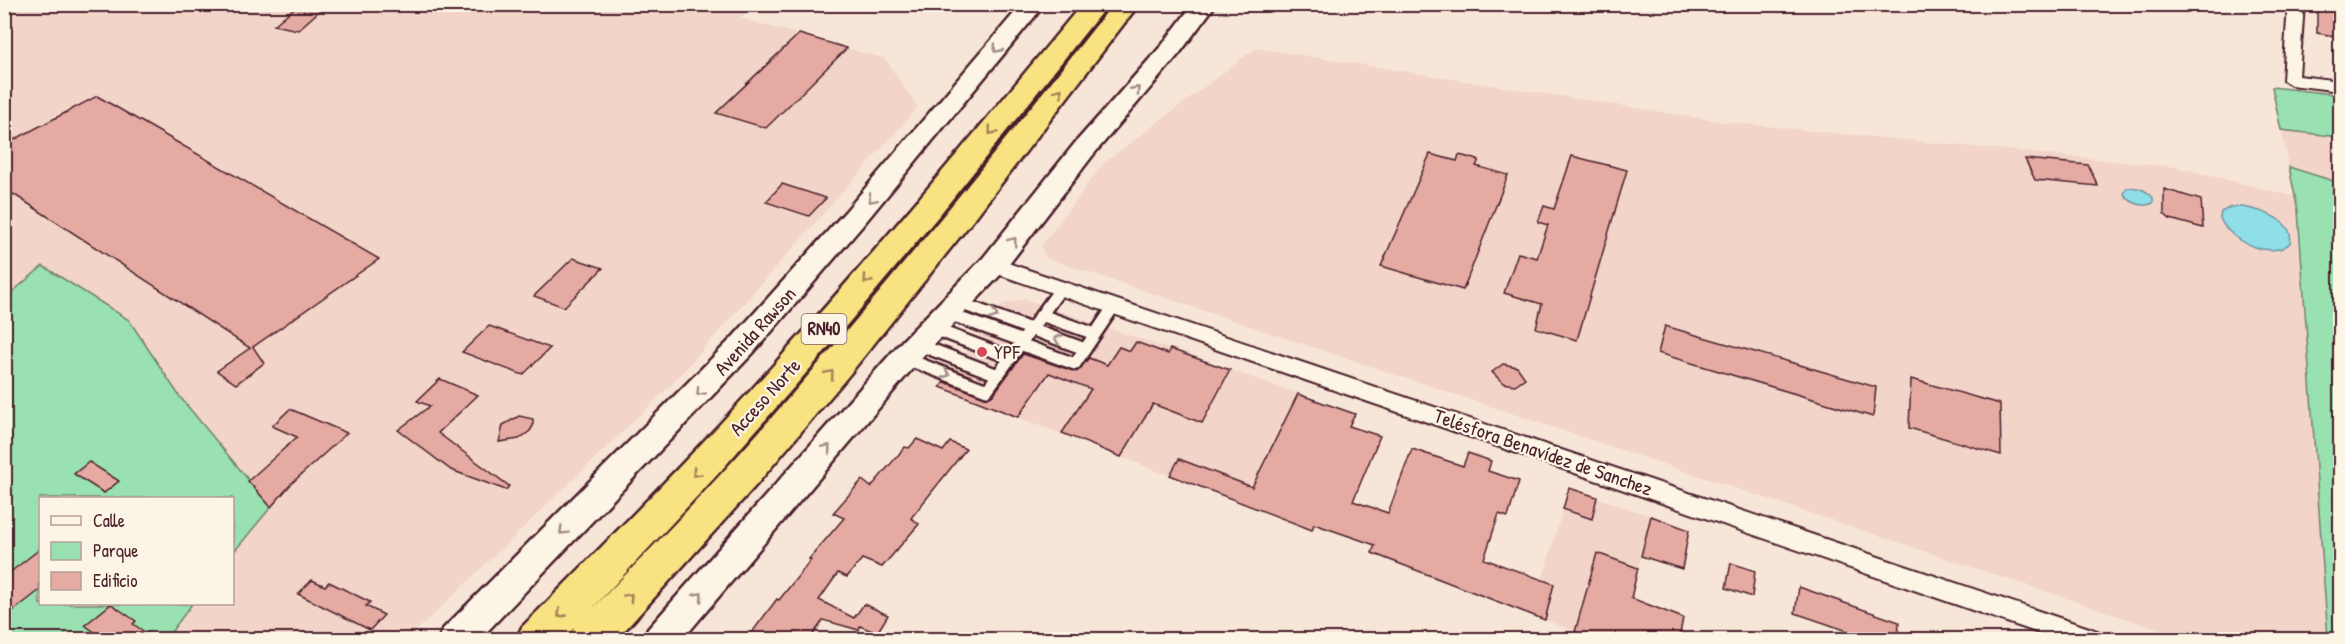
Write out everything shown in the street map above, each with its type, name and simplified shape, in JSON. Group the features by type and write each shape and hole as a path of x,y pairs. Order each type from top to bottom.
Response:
{"highway":[{"name":"Acceso Norte","path":"536,639 662,510 760,403 902,239 1096,4"},
{"name":"Acceso Norte","path":"589,639 697,526 794,417 990,179 1127,4"}],"street":[{"name":"Avenida Rawson","path":"455,639 684,409 744,344 876,194 1034,4"},
{"path":"660,639 931,329 993,265 1084,149 1171,49 1205,4"},
{"path":"2296,4 2291,80 2340,86"},
{"name":"Telésfora Benavídez de Sanchez","path":"993,265 2092,639"}],"lane":[{"path":"931,329 987,390 1061,288"},
{"path":"931,329 1021,343 1075,364 1114,306"},
{"path":"1041,315 1095,334"},
{"path":"931,329 1031,329 1085,349"},
{"path":"931,329 1011,358"},
{"path":"931,329 998,375"}],"shaded area":[{"path":"5,5 754,5 740,18 885,59 918,107 672,384 408,639 166,639 191,605 234,605 234,552 271,506 180,397 129,320 43,266 5,298"},
{"path":"1256,48 1724,122 2176,167 2296,197 2328,639 2188,639 1046,258 1041,246 1104,163"},
{"path":"2281,130 2340,137 2340,183 2289,167"},
{"path":"1025,299 1345,410 1295,524 940,387 1003,304"},
{"path":"1569,488 1651,516 1621,639 1595,639 1532,615"}],"green space":[{"path":"2272,87 2340,95 2340,137 2281,130"},
{"path":"2289,167 2340,183 2340,639 2328,639 2298,211"},
{"path":"43,266 129,320 180,397 271,507 234,552 234,497 39,497 39,605 191,605 166,639 5,640 5,298"}],"water":[{"path":"2127,188 2138,188 2145,191 2153,198 2153,203 2141,205 2133,202 2124,194"},
{"path":"2231,207 2249,208 2279,220 2290,234 2290,243 2272,250 2251,246 2241,240 2232,234 2220,218 2221,212"}],"building":[{"path":"299,4 327,4 298,30 274,25"},
{"path":"2317,4 2328,4 2340,21 2340,37 2317,33"},
{"path":"799,34 847,48 766,128 716,113"},
{"path":"97,96 379,259 253,347 264,363 236,384 217,371 250,348 4,188 4,145"},
{"path":"1430,154 1457,161 1459,155 1479,160 1476,166 1508,175 1463,290 1381,266"},
{"path":"1572,156 1627,170 1577,340 1536,328 1542,304 1504,293 1518,253 1537,258 1548,225 1538,222 1544,206 1554,209"},
{"path":"2025,159 2088,165 2098,186 2035,180"},
{"path":"782,184 826,198 809,216 766,202"},
{"path":"2164,189 2201,200 2203,228 2170,219 2164,214"},
{"path":"573,258 603,268 564,307 534,296"},
{"path":"489,326 550,348 523,375 462,352"},
{"path":"1665,326 1876,387 1873,417 1658,353"},
{"path":"1136,342 1168,354 1170,349 1230,370 1202,423 1153,404 1121,457 1062,433 1091,389 1049,373 1018,417 940,387 944,382 988,398 993,395 1023,354 1076,372 1089,358 1107,365 1119,347 1130,351"},
{"path":"1503,364 1517,367 1525,378 1515,385 1503,383 1492,372"},
{"path":"440,379 478,395 438,433 509,486 506,490 451,470 398,430 430,406 417,401"},
{"path":"1911,379 2000,404 2001,455 1909,428"},
{"path":"1298,394 1355,414 1349,426 1380,436 1353,501 1388,513 1412,449 1463,466 1468,453 1491,461 1488,471 1519,481 1508,517 1499,514 1484,559 1554,584 1545,620 1372,553 1375,545 1314,524 1312,530 1170,475 1179,459 1252,487"},
{"path":"290,409 347,433 292,483 271,507 248,481 297,437 272,426"},
{"path":"519,416 533,419 530,431 519,439 499,442 503,425"},
{"path":"917,439 943,451 950,442 966,449 911,518 919,524 882,567 862,559 847,577 838,573 819,600 854,618 864,604 888,615 877,633 860,626 859,630 823,620 810,639 747,639 844,518 833,513 862,480 871,487 905,447 909,448"},
{"path":"89,462 119,481 104,493 74,474"},
{"path":"1569,488 1597,497 1592,519 1563,509"},
{"path":"1651,516 1689,530 1682,569 1641,556"},
{"path":"39,550 39,591 4,618 4,577"},
{"path":"1597,553 1638,568 1631,598 1683,618 1679,639 1595,639 1575,632"},
{"path":"1731,563 1755,571 1752,597 1726,588"},
{"path":"312,580 325,586 329,582 370,602 366,606 384,615 370,630 298,594"},
{"path":"1799,587 1899,622 1898,639 1871,639 1795,613"},
{"path":"112,605 136,621 133,624 155,639 104,639 85,625"}],"place":[{"name":"YPF","path":"982,352"}]}
